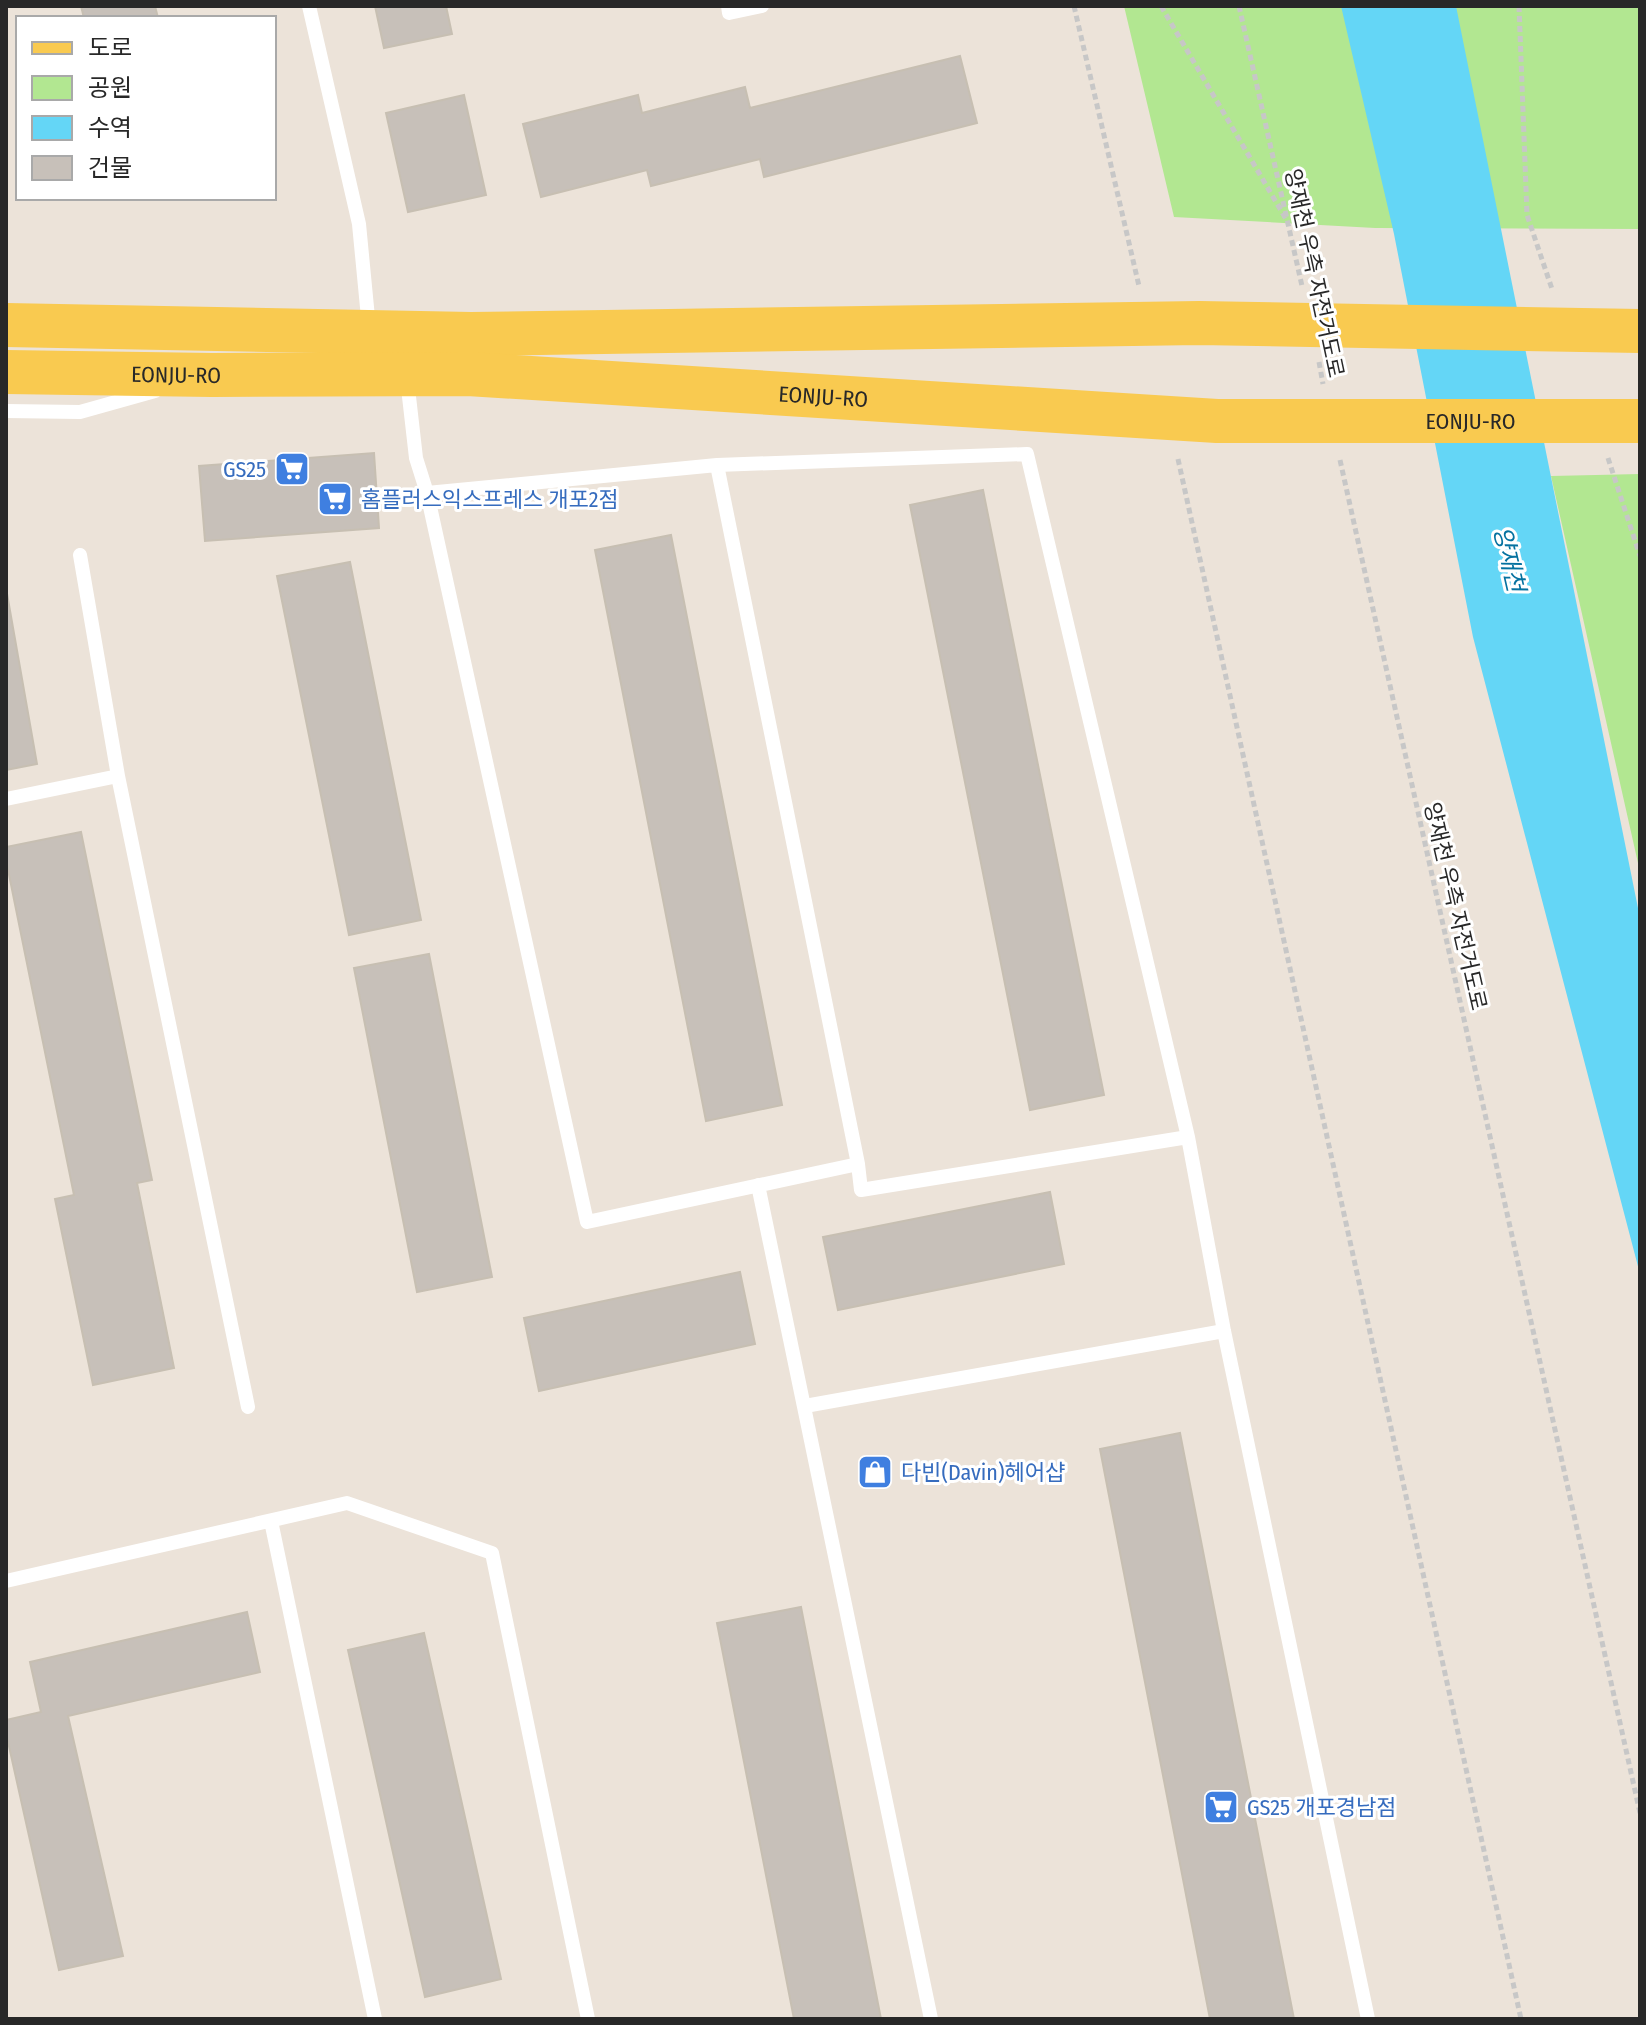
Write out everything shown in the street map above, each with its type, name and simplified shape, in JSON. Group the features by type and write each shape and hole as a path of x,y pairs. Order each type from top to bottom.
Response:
{"main road":[{"path":"6,325 471,334 1199,323 1640,331"},
{"name":"EONJU-RO","path":"6,372 468,374 1217,421 1640,421"}],"lane":[{"path":"309,6 359,224 369,332"},
{"path":"728,6 729,13 762,6"},
{"path":"406,374 416,458 427,493 587,1222 858,1164"},
{"path":"6,411 80,412 212,375"},
{"path":"427,493 717,465 1027,454 1188,1137 1224,1331 1368,2019"},
{"path":"717,465 861,1190 1188,1137"},
{"path":"80,555 118,776 248,1407"},
{"path":"6,799 118,776"},
{"path":"758,1185 931,2019"},
{"path":"805,1406 1224,1331"},
{"path":"6,1581 347,1503 492,1553 588,2019"},
{"path":"271,1521 375,2019"}],"path":[{"path":"1074,6 1148,324"},
{"path":"1161,6 1288,223"},
{"name":"양재천 우측 자전거도로","path":"1239,6 1305,299"},
{"path":"1519,6 1527,215 1552,289"},
{"name":"양재천 우측 자전거도로","path":"1318,360 1325,391"},
{"path":"1169,418 1521,2019"},
{"name":"양재천 우측 자전거도로","path":"1338,451 1640,1813"},
{"path":"1606,453 1640,556"}],"green space":[{"path":"1124,6 1640,6 1640,229 1375,228 1174,217"},
{"path":"1640,474 1640,872 1551,476"}],"water":[{"name":"양재천","path":"1341,6 1456,6 1640,918 1640,1274 1473,637 1394,234"}],"building":[{"path":"81,6 155,6 158,16 84,16"},
{"path":"375,6 446,6 452,34 384,48"},
{"path":"960,56 977,123 764,177 760,159 651,186 647,170 541,197 523,124 638,95 642,113 745,87 750,108"},
{"path":"464,95 486,195 408,212 386,113"},
{"path":"374,453 379,528 205,541 199,466"},
{"path":"983,490 1104,1095 1030,1110 910,505"},
{"path":"671,535 782,1105 706,1121 595,550"},
{"path":"350,562 421,920 349,935 277,576"},
{"path":"6,588 37,764 6,770"},
{"path":"81,832 152,1180 137,1183 174,1368 93,1385 55,1199 74,1195 6,860 6,847"},
{"path":"429,954 492,1277 417,1292 354,968"},
{"path":"1050,1192 1064,1264 838,1310 823,1237"},
{"path":"740,1272 755,1344 539,1391 524,1318"},
{"path":"1180,1433 1294,2019 1210,2019 1100,1449"},
{"path":"801,1607 881,2019 794,2019 717,1623"},
{"path":"247,1612 260,1672 68,1716 123,1956 59,1970 6,1733 6,1720 41,1712 30,1662"},
{"path":"424,1633 501,1979 425,1997 348,1650"}],"place":[{"name":"GS25","path":"292,469"},
{"name":"홈플러스익스프레스 개포2점","path":"335,499"},
{"name":"다빈(Davin)헤어샵","path":"875,1472"},
{"name":"GS25 개포경남점","path":"1221,1807"}]}
